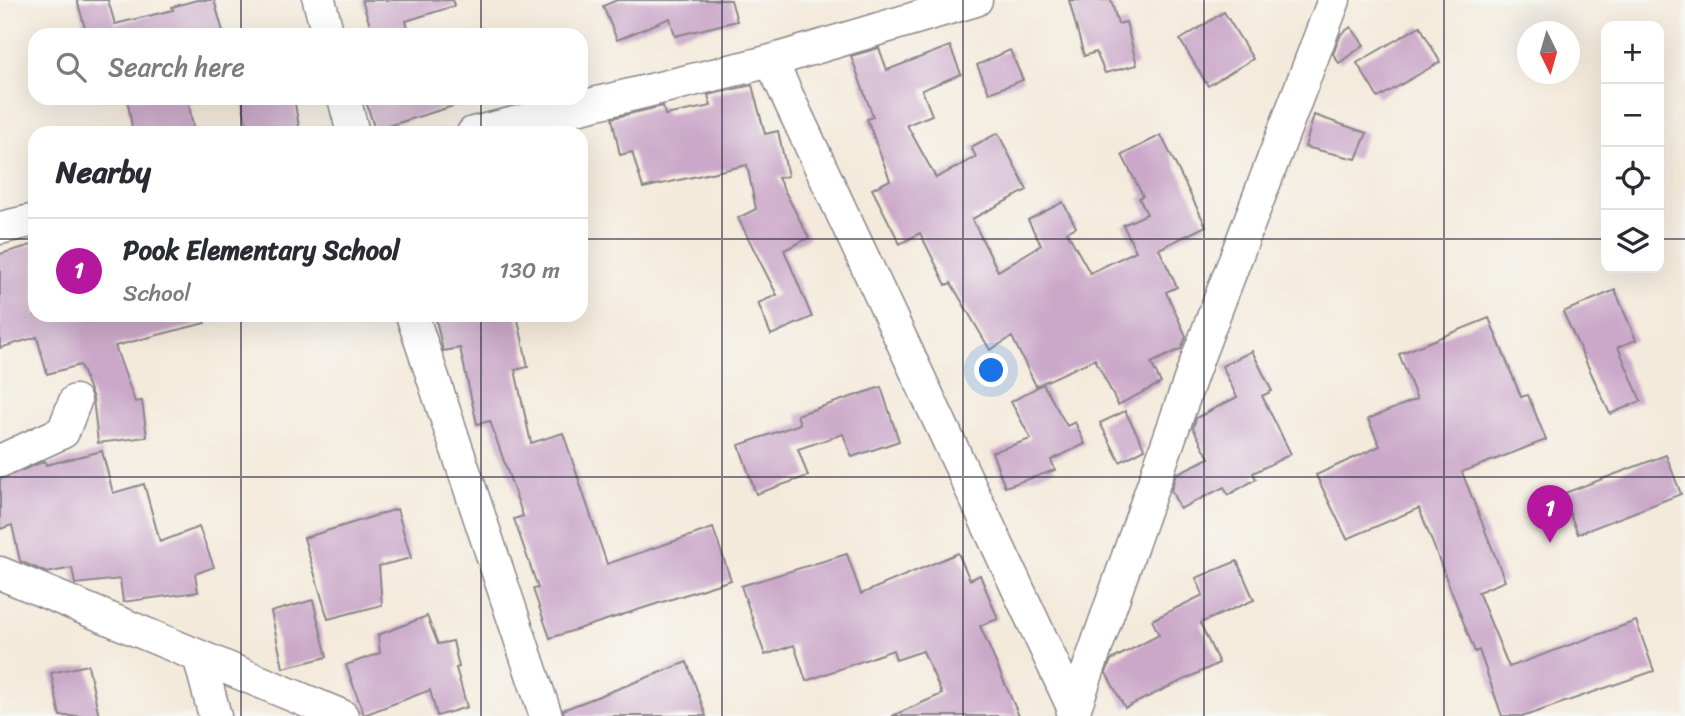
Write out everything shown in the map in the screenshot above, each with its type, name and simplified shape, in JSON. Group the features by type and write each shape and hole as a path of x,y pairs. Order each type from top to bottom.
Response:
{"street":[{"path":"319,0 326,28"},
{"path":"502,126 771,61 976,0"},
{"path":"1073,713 1198,357 1334,0"},
{"path":"771,61 1073,713"},
{"path":"346,105 351,126"},
{"path":"0,228 28,222"},
{"path":"414,322 547,716"},
{"path":"0,461 63,432 75,401"},
{"path":"0,573 342,716"},
{"path":"199,656 215,716"}],"building":[{"path":"77,0 108,0 115,24 173,10 172,7 197,0 214,0 222,28 85,28"},
{"path":"362,0 453,0 454,6 406,21 408,28 371,28"},
{"path":"617,0 731,0 737,21 675,36 670,18 617,40 603,6"},
{"path":"1069,0 1111,0 1118,24 1126,22 1137,65 1105,73 1096,52 1084,56"},
{"path":"1224,12 1253,59 1208,86 1180,40"},
{"path":"1420,26 1440,62 1378,98 1357,63"},
{"path":"1351,27 1364,45 1339,63 1333,54 1341,34"},
{"path":"950,46 961,74 922,90 932,115 907,125 936,178 976,157 971,147 998,133 1027,190 972,219 998,271 1041,245 1028,220 1063,202 1076,227 1067,232 1090,273 1136,251 1123,225 1147,214 1139,198 1143,196 1122,155 1161,135 1206,226 1159,249 1177,287 1166,292 1186,336 1181,349 1151,363 1161,383 1118,405 1095,359 1036,386 1012,337 990,350 951,283 946,285 920,233 900,244 872,189 890,180 867,119 873,117 851,56 879,48 887,70"},
{"path":"1010,50 1023,80 989,93 977,65"},
{"path":"752,85 765,134 778,131 788,176 778,178 809,238 784,250 812,317 771,335 758,303 777,295 738,218 756,209 747,165 643,188 632,152 620,155 612,118 663,106 665,115 711,106 708,95"},
{"path":"128,105 189,105 193,126 132,126"},
{"path":"243,105 295,105 299,126 247,126"},
{"path":"367,105 457,105 388,126 374,126"},
{"path":"1314,115 1367,133 1356,159 1305,147"},
{"path":"28,246 28,322 205,322 115,346 135,402 142,401 147,437 98,443 93,398 80,365 47,374 37,337 0,348 0,254"},
{"path":"1615,290 1636,340 1618,347 1641,401 1610,414 1563,312"},
{"path":"1489,318 1521,397 1528,395 1546,440 1462,472 1505,581 1478,592 1509,667 1636,621 1654,671 1525,716 1502,716 1479,650 1475,652 1419,508 1347,539 1316,475 1380,446 1368,419 1417,399 1399,354"},
{"path":"437,322 518,322 528,367 515,370 531,443 563,433 607,564 713,528 731,580 550,638 533,589 538,588 514,519 523,516 490,421 477,424 460,348 443,351"},
{"path":"1252,351 1272,391 1262,396 1291,454 1253,473 1256,479 1228,495 1224,487 1180,509 1171,490 1176,474 1209,458 1193,428 1196,418 1237,397 1222,366"},
{"path":"1043,384 1067,426 1075,422 1085,444 1051,460 1055,470 1005,487 992,452 1031,439 1011,402"},
{"path":"881,387 899,441 852,457 843,434 798,449 808,476 756,494 739,445 800,424 797,415"},
{"path":"1125,411 1145,449 1120,462 1100,423"},
{"path":"102,451 113,493 144,484 160,542 199,527 214,567 195,574 198,592 123,602 120,579 75,584 72,568 47,573 20,561 12,525 0,529 0,479 45,461 46,465"},
{"path":"1666,455 1681,494 1578,534 1562,494"},
{"path":"397,509 411,558 379,566 382,605 328,619 304,538"},
{"path":"958,553 970,580 980,575 998,619 980,626 1019,716 892,716 942,694 923,651 896,660 893,650 806,681 794,645 765,655 741,586 847,554 861,594"},
{"path":"1237,561 1254,600 1200,623 1219,663 1125,708 1106,673 1111,660 1159,635 1152,620 1203,595 1196,578"},
{"path":"313,600 327,657 283,668 271,612"},
{"path":"427,616 438,644 453,641 459,667 456,668 467,707 437,716 430,690 364,715 346,665 380,653 378,635"},
{"path":"687,662 706,716 564,716 563,710"},
{"path":"88,665 99,716 60,716 51,673"}],"place":[{"name":"Pook Elementary School","path":"1550,543"}]}
